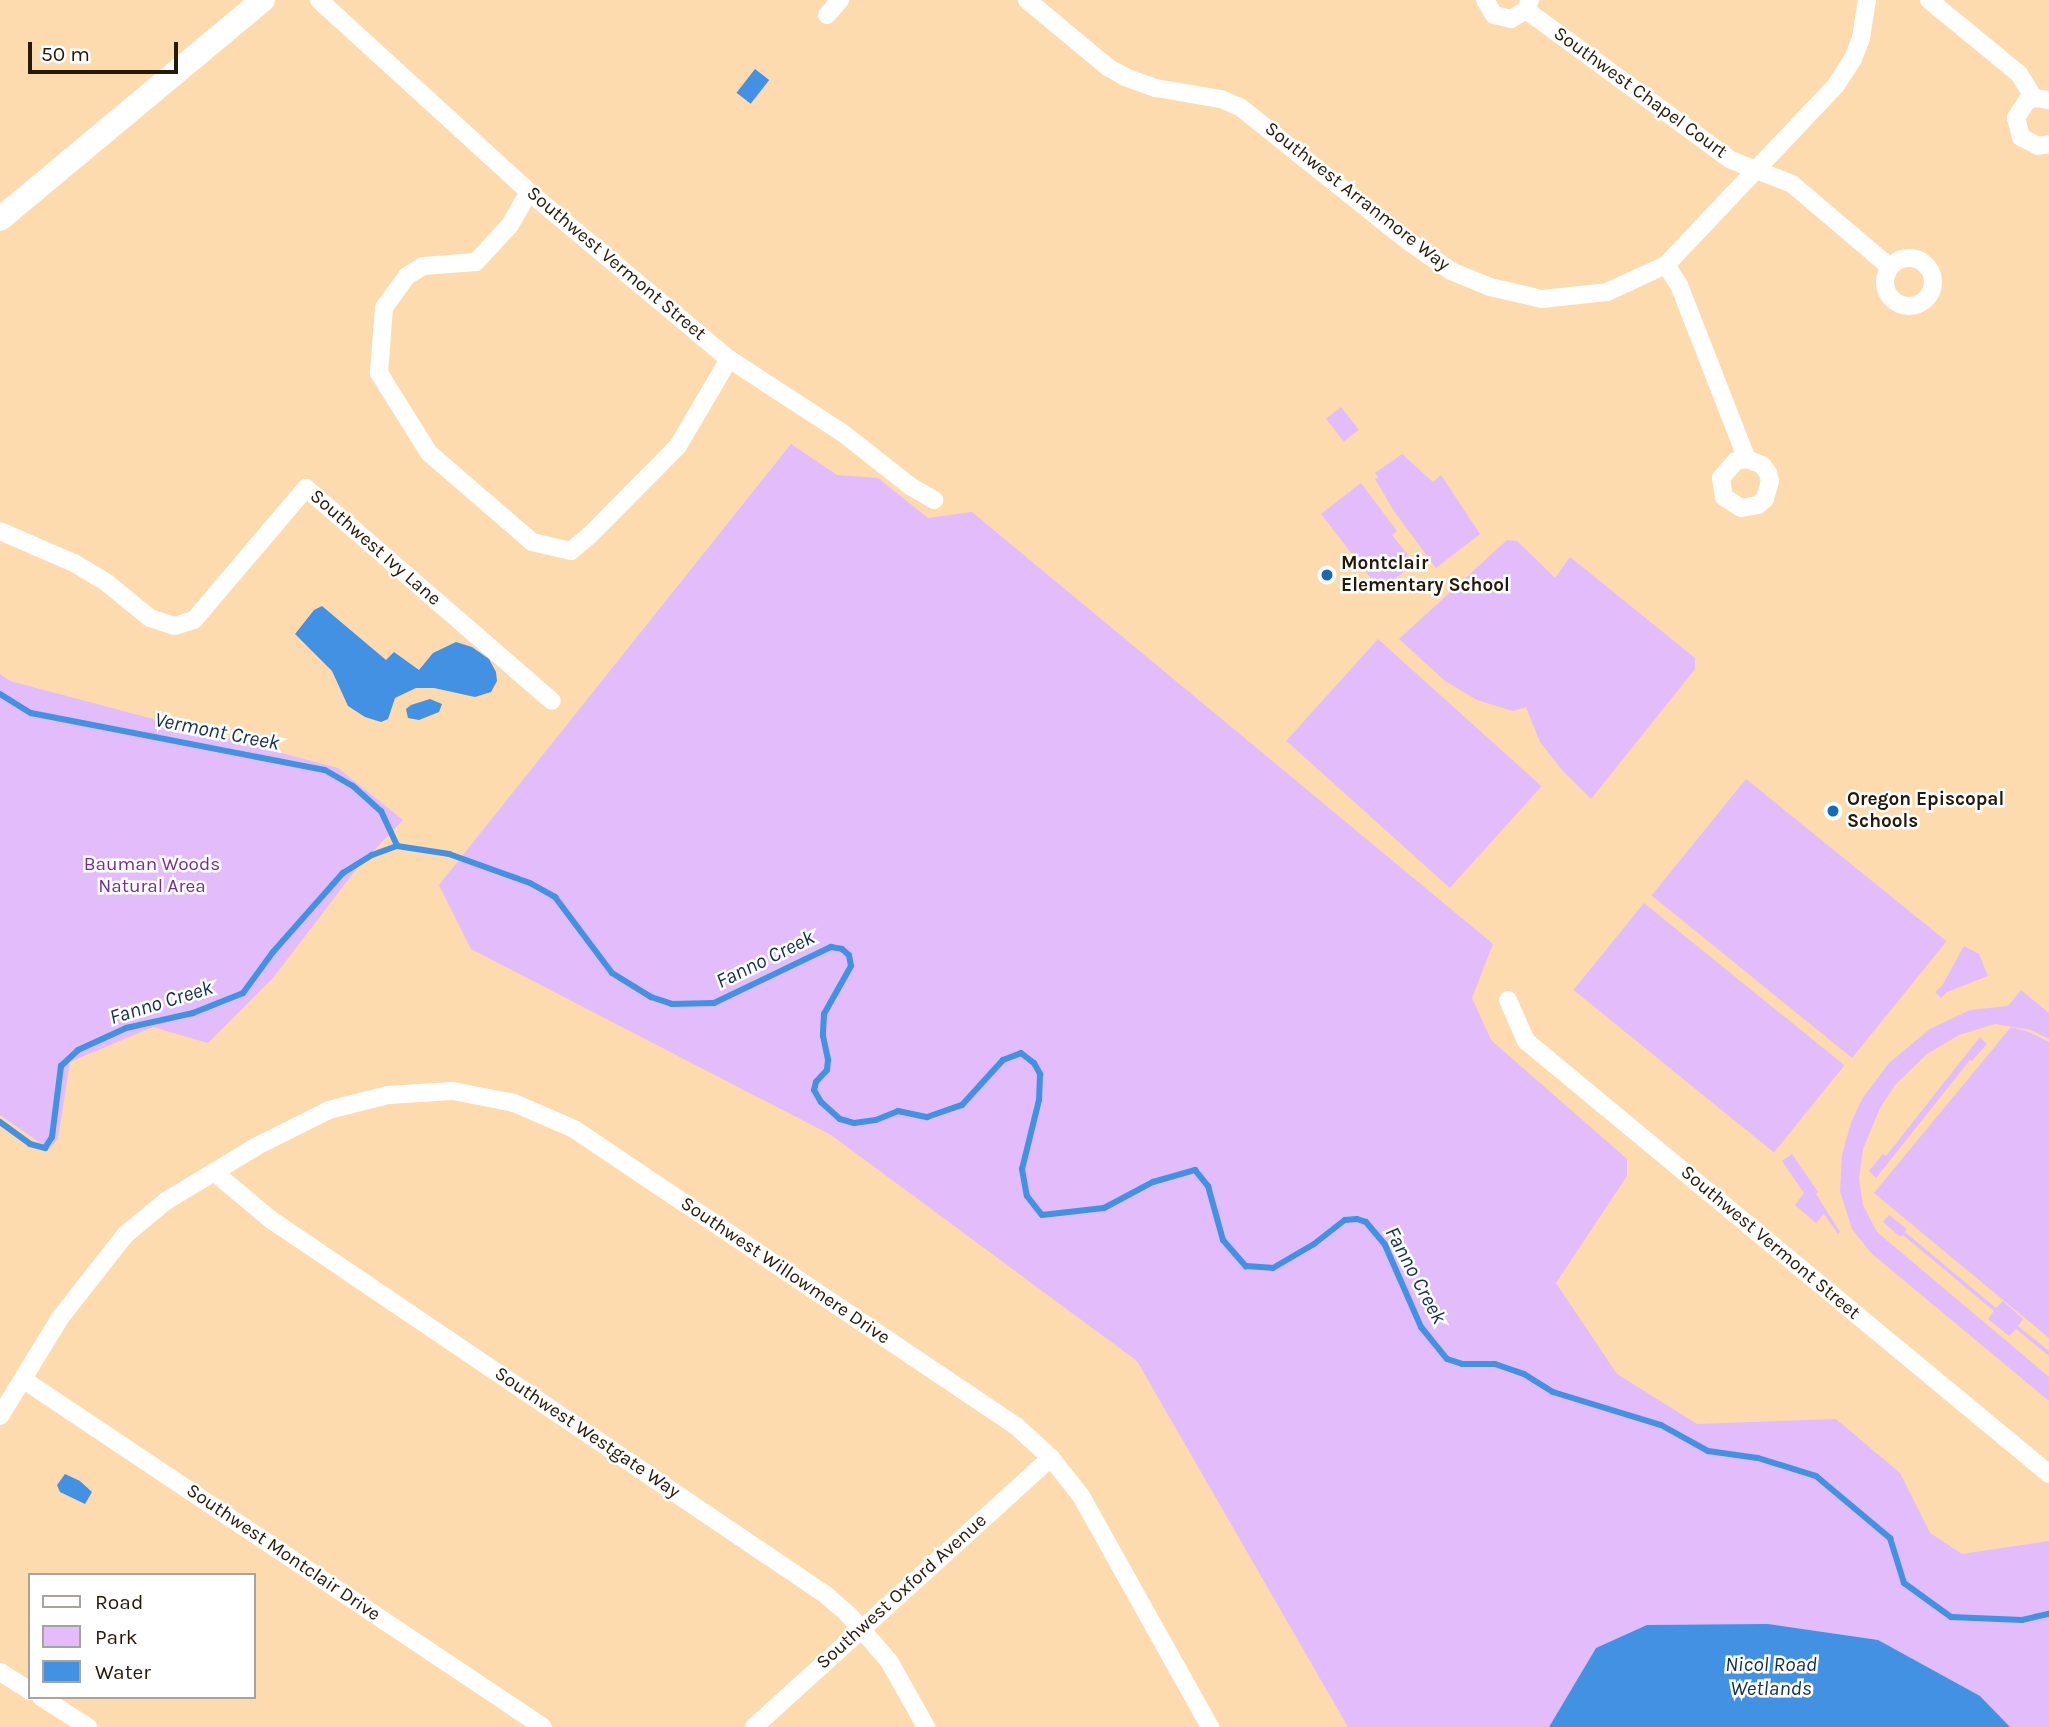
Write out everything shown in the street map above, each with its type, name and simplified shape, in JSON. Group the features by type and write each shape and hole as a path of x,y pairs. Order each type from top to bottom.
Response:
{"main road":[{"path":"0,219 263,0"}],"street":[{"name":"Southwest Vermont Street","path":"319,0 529,191 729,359 844,434 934,500"},
{"path":"827,15 840,0"},
{"name":"Southwest Arranmore Way","path":"1027,0 1109,68 1125,77 1156,88 1221,99 1240,107 1408,241 1470,280 1542,299 1572,298 1606,292 1666,265 1758,169 1846,71 1861,38 1867,0"},
{"name":"Southwest Chapel Court","path":"1485,0 1488,8 1502,19 1511,19 1528,5 1731,160 1792,184 1890,267"},
{"path":"1929,0 2019,74 2041,99 2019,109 2016,127 2021,137 2029,143 2049,144"},
{"path":"529,191 509,226 476,262 424,266 407,276 384,308 379,373 429,453 532,542 571,551 590,535 678,446 729,359"},
{"path":"1666,265 1681,288 1747,459"},
{"name":"Southwest Ivy Lane","path":"0,531 74,563 107,583 150,618 176,626 194,620 306,488 552,701"},
{"name":"Southwest Vermont Street","path":"1508,1000 1526,1041 2049,1474"},
{"name":"Southwest Willowmere Drive","path":"0,1416 60,1318 125,1235 166,1201 329,1110 388,1095 453,1091 514,1103 574,1129 1016,1426 1051,1458 1081,1496 1210,1727"},
{"name":"Southwest Westgate Way","path":"214,1172 270,1219 826,1595 861,1628 889,1661 926,1727"},
{"name":"Southwest Montclair Drive","path":"24,1380 543,1727"},
{"name":"Southwest Oxford Avenue","path":"754,1727 1051,1458"},
{"path":"0,1672 28,1689"},
{"path":"43,1699 67,1722 88,1727"}],"green space":[{"path":"1341,407 1359,430 1344,442 1326,419"},
{"path":"791,444 837,475 878,478 928,518 972,512 1493,944 1472,998 1491,1040 1627,1159 1627,1176 1556,1283 1617,1374 1697,1424 1836,1419 1900,1473 1930,1533 1962,1554 2049,1541 2049,1727 2010,1727 1980,1696 1596,1648 1549,1727 1348,1727 1137,1361 831,1135 471,949 439,885"},
{"path":"1402,454 1433,482 1441,475 1480,534 1436,568 1394,511 1375,479 1378,477 1375,473"},
{"path":"1361,483 1397,531 1392,535 1415,564 1380,590 1321,514"},
{"path":"1507,540 1517,541 1555,578 1570,557 1695,658 1695,669 1591,799 1562,770 1540,742 1526,707 1513,711 1477,700 1445,681 1399,639"},
{"path":"1378,639 1541,786 1450,888 1286,741"},
{"name":"Bauman Woods Natural Area","path":"0,674 10,681 338,768 403,820 358,867 273,978 208,1043 153,1027 70,1062 58,1139 49,1149 0,1115"},
{"path":"1746,779 1947,941 1852,1058 1652,896"},
{"path":"1644,903 1845,1065 1774,1152 1574,990"},
{"path":"1964,946 1979,954 1988,976 1947,992 1941,998 1935,992 1942,986"},
{"path":"2021,990 2049,1013 2049,1039 2031,1030 1995,1024 1959,1035 1927,1054 1895,1085 1880,1108 1863,1149 1859,1179 1863,1205 1877,1232 2049,1377 2049,1401 1871,1253 1852,1229 1840,1191 1842,1155 1851,1123 1862,1099 1889,1063 1930,1029 1970,1010 2008,1006"},
{"path":"2011,1027 2049,1042 2049,1338 1874,1193"},
{"path":"1980,1037 1987,1044 1970,1060 1876,1178 1869,1171 1883,1154 1886,1156"},
{"path":"1792,1154 1818,1192 1816,1194 1840,1232 1838,1234 1824,1214 1816,1223 1795,1205 1804,1193 1782,1161"},
{"path":"1889,1215 1907,1229 1905,1232 1996,1308 2003,1301 2023,1319 2018,1326 2049,1351 2049,1356 2016,1329 2009,1336 1988,1319 1994,1311 1903,1235 1900,1237 1883,1222"}],"water":[{"path":"755,69 769,80 751,104 737,93"},
{"path":"322,606 386,660 394,652 419,670 433,653 456,642 472,647 489,659 496,672 497,681 491,692 475,697 434,688 416,688 395,698 388,719 381,722 365,717 348,706 332,671 295,634 314,610"},
{"path":"430,699 442,704 439,712 419,720 408,718 406,709"},
{"path":"65,1474 80,1481 92,1492 85,1504 60,1492 57,1485"},
{"name":"Nicol Road Wetlands","path":"1768,1624 1878,1640 1980,1696 2010,1727 1549,1727 1596,1648 1647,1625"}],"waterway":[{"name":"Vermont Creek","path":"0,694 31,713 325,770 353,786 381,811 397,846"},
{"name":"Fanno Creek","path":"0,1122 30,1144 45,1148 52,1137 61,1066 78,1050 126,1028 193,1013 243,993 273,952 343,873 372,855 397,846 449,854 530,883 555,897 612,973 651,997 672,1004 714,1003 831,947 842,949 849,955 851,966 824,1014 823,1036 828,1060 827,1070 816,1082 814,1090 821,1102 840,1119 854,1123 876,1120 898,1111 927,1117 962,1105 1003,1060 1021,1053 1034,1063 1040,1074 1039,1100 1022,1169 1027,1196 1042,1215 1104,1208 1153,1182 1195,1170 1208,1186 1223,1240 1246,1266 1273,1268 1314,1244 1345,1220 1357,1219 1366,1222 1385,1245 1421,1327 1447,1359 1462,1364 1495,1364 1524,1374 1553,1392 1661,1425 1708,1451 1758,1458 1816,1476 1890,1538 1904,1583 1951,1617 2022,1620 2049,1614"}],"place":[{"name":"Montclair Elementary School","path":"1327,575"},
{"name":"Oregon Episcopal Schools","path":"1833,811"}]}
